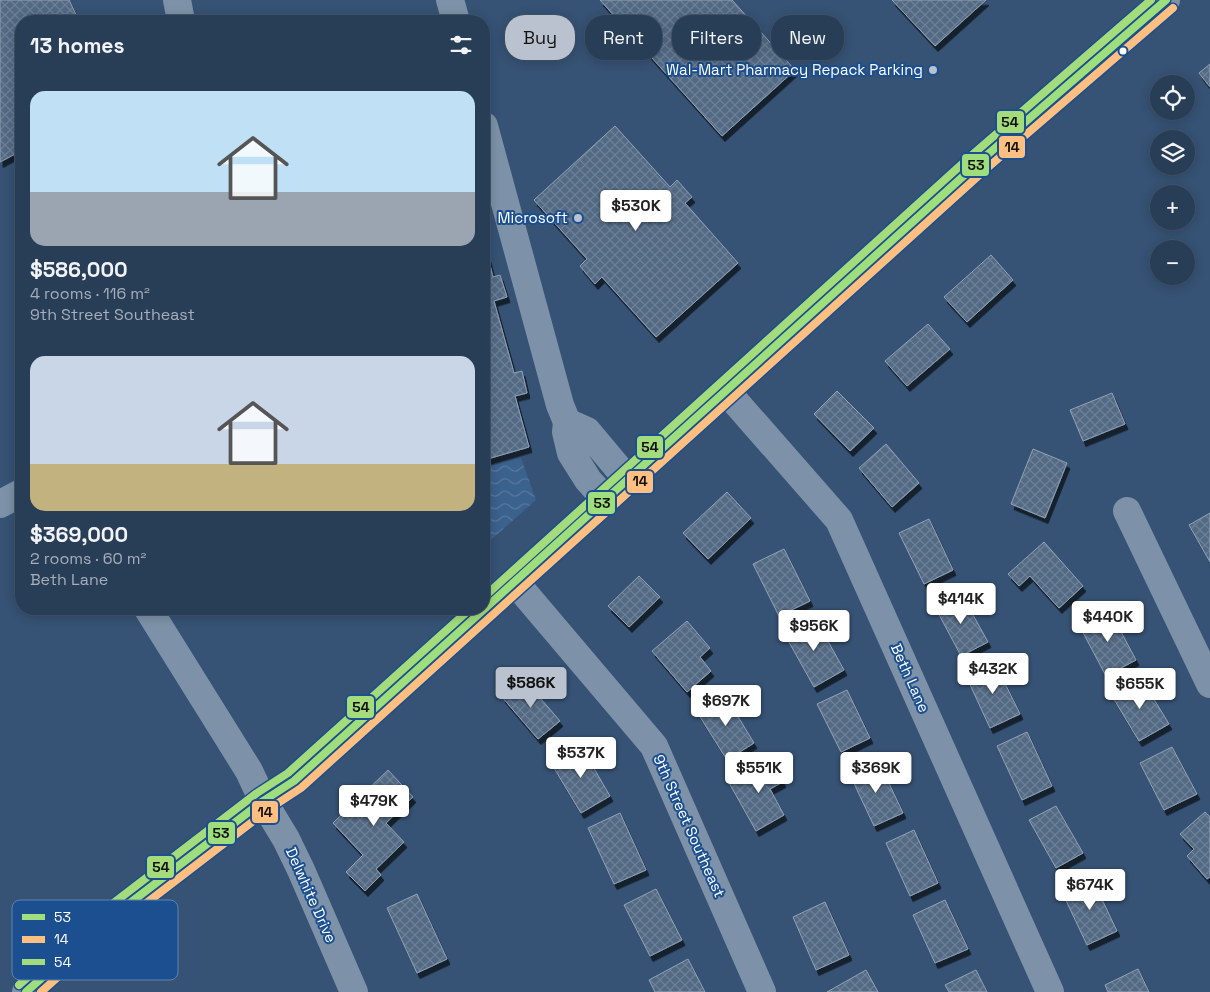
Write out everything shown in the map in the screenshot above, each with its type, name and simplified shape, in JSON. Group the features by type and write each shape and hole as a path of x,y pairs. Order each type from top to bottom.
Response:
{"street":[{"path":"177,0 180,15"},
{"path":"450,0 454,15"},
{"path":"490,605 979,162 1166,0"},
{"path":"490,148 558,396 567,422 566,432 570,453 588,480 606,500"},
{"name":"Beth Lane","path":"726,391 839,520 1050,992"},
{"path":"567,422 587,431 628,480"},
{"path":"0,504 15,496"},
{"path":"1127,511 1210,684"},
{"name":"9th Street Southeast","path":"515,582 654,746 762,992"},
{"name":"Delwhite Drive","path":"152,615 249,771 263,800 286,839 354,992"},
{"path":"134,900 263,800 294,781 478,615"},
{"path":"26,992 39,980"}],"water":[{"path":"521,458 536,500 490,541 490,466"}],"building":[{"path":"0,0 69,0 76,15 15,15 15,154 0,162"},
{"path":"600,0 732,0 746,15 672,15 672,60 761,60 761,32 771,43 771,60 786,60 795,70 722,136 654,60 662,60 662,15 613,15"},
{"path":"892,0 986,0 935,46"},
{"path":"1210,64 1210,87 1199,73"},
{"path":"615,126 670,187 677,180 692,197 685,203 738,263 656,337 602,277 595,284 580,266 587,259 534,200"},
{"path":"991,255 1013,280 967,322 944,297"},
{"path":"490,265 493,277 500,275 507,297 494,301 514,373 522,371 527,393 515,396 529,447 490,458"},
{"path":"928,324 950,349 907,386 885,361"},
{"path":"837,391 874,428 850,451 814,414"},
{"path":"1112,393 1125,424 1083,441 1070,410"},
{"path":"886,444 919,483 892,507 859,468"},
{"path":"1033,449 1067,463 1045,518 1011,504"},
{"path":"727,492 751,518 708,559 683,533"},
{"path":"1210,513 1210,562 1189,525"},
{"path":"929,519 953,570 924,584 899,533"},
{"path":"1044,542 1083,586 1059,608 1030,576 1019,586 1008,574"},
{"path":"784,549 810,601 779,616 753,564"},
{"path":"639,576 660,597 629,627 608,606"},
{"path":"961,593 988,642 961,656 935,607"},
{"path":"1110,611 1136,660 1106,676 1080,627"},
{"path":"815,618 844,670 814,687 785,635"},
{"path":"687,621 710,648 700,657 711,671 687,692 652,651"},
{"path":"995,663 1020,714 990,728 966,676"},
{"path":"523,678 560,721 538,739 502,697"},
{"path":"1141,678 1169,724 1139,741 1112,696"},
{"path":"847,690 870,738 841,752 817,704"},
{"path":"725,695 754,743 727,760 697,712"},
{"path":"1027,732 1052,786 1022,800 997,746"},
{"path":"581,746 610,796 581,813 551,763"},
{"path":"1172,747 1197,794 1164,810 1140,763"},
{"path":"769,758 783,782 770,789 784,815 756,831 728,781"},
{"path":"879,762 903,813 874,826 850,775"},
{"path":"388,770 413,797 386,823 404,842 376,869 381,875 365,891 346,872 363,855 333,823"},
{"path":"1056,806 1083,853 1056,868 1029,820"},
{"path":"1205,812 1210,817 1210,877 1207,879 1187,856 1194,849 1180,834"},
{"path":"620,813 646,870 614,884 588,828"},
{"path":"914,830 938,883 910,896 886,843"},
{"path":"1092,878 1117,931 1087,945 1062,892"},
{"path":"656,889 682,940 650,956 624,905"},
{"path":"417,894 447,959 417,973 387,908"},
{"path":"945,900 968,949 935,963 913,915"},
{"path":"825,902 849,955 816,970 793,917"},
{"path":"688,959 705,992 655,992 649,980"},
{"path":"1138,969 1149,992 1108,992 1105,985"},
{"path":"866,970 878,992 827,992"},
{"path":"976,970 987,992 949,992 945,985"}],"transit line":[{"name":"54","path":"490,592 972,155 1151,0"},
{"name":"53","path":"490,604 979,162 1166,0"},
{"name":"14","path":"150,900 269,809 301,788 986,169 1173,8"},
{"name":"54","path":"117,900 257,793 288,773 463,615"},
{"name":"53","path":"134,900 263,801 294,781 478,615"},
{"name":"54","path":"19,985 25,980"},
{"name":"53","path":"26,992 39,980"},
{"name":"14","path":"41,992 54,980"}],"place":[{"name":"Wal-Mart Pharmacy Repack Parking","path":"933,70"},
{"name":"Microsoft","path":"578,218"}]}
